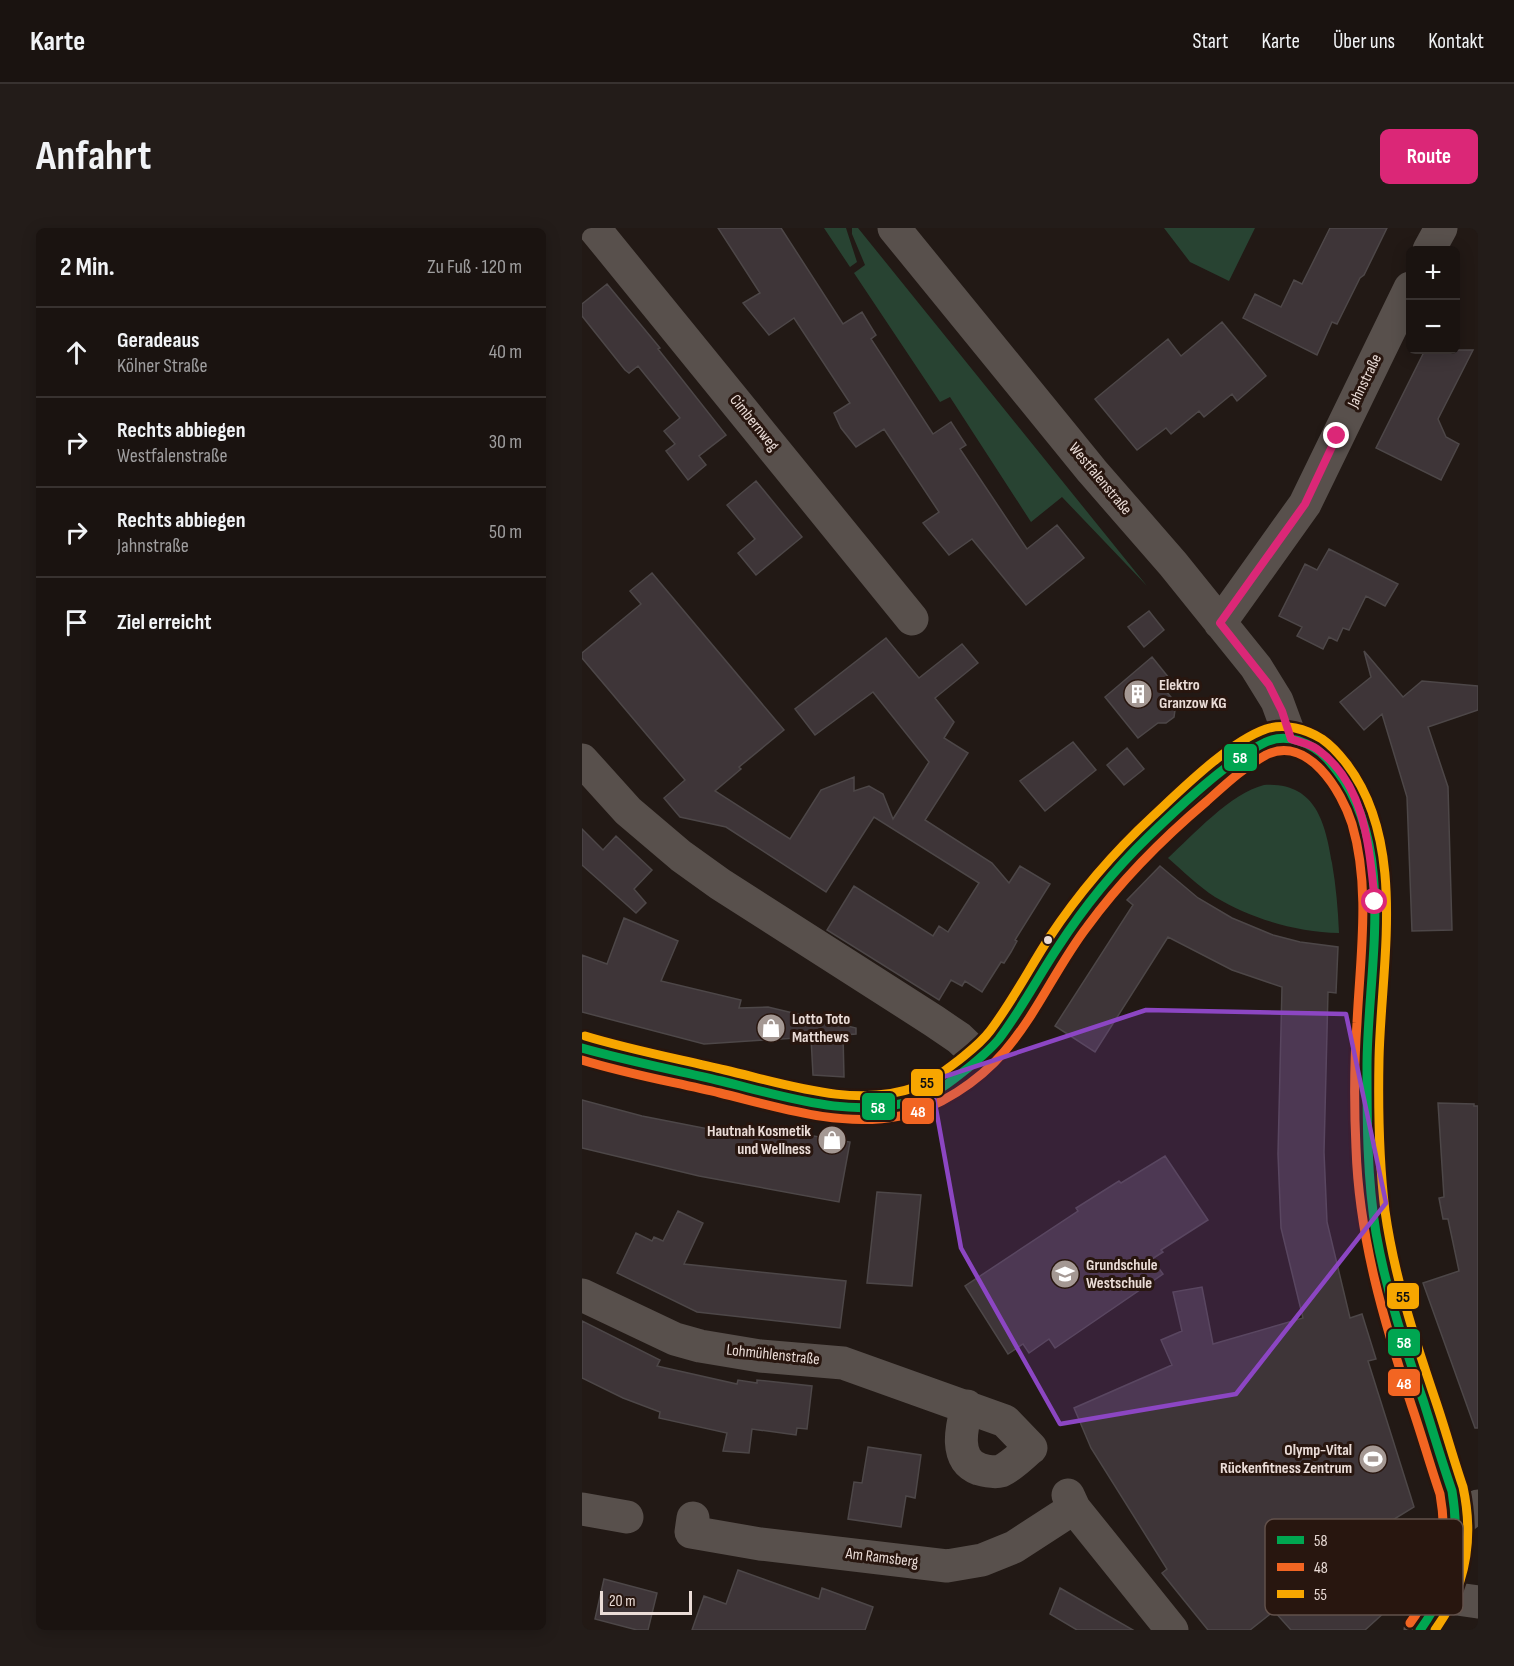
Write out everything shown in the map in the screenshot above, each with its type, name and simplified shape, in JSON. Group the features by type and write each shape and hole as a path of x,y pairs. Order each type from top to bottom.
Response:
{"main road":[{"path":"582,1048 620,1059 753,1089 865,1108 892,1105 919,1098 955,1078 996,1043 1067,933 1118,866 1152,833 1243,756 1270,740 1291,739 1316,748 1342,774 1357,801 1368,843 1375,902 1369,1003 1367,1098 1372,1207 1390,1299 1452,1491 1468,1514 1463,1532"},
{"path":"1420,1630 1430,1615"}],"street":[{"name":"Cimbernweg","path":"594,228 912,619"},
{"name":"Westfalenstraße","path":"894,228 1092,471 1173,564 1269,685 1282,711 1291,739"},
{"path":"1431,246 1441,228"},
{"name":"Jahnstraße","path":"1220,623 1305,504 1406,296"},
{"path":"582,760 628,811 681,856 720,884 934,1021 959,1038 980,1058"},
{"name":"Lohmühlenstraße","path":"582,1295 675,1339 732,1352 843,1363 967,1406"},
{"name":"Am Ramsberg","path":"693,1518 691,1532 760,1544 946,1566 982,1560 1007,1550 1071,1501 1172,1630"},
{"path":"582,1509 627,1517"},
{"path":"1463,1600 1478,1602"}],"highlighted area":[{"path":"1146,1010 1346,1014 1386,1203 1236,1394 1060,1424 961,1248 931,1081"}],"green space":[{"path":"824,228 846,228 857,262 850,267"},
{"path":"852,228 858,228 1147,586 1062,497 1031,522 950,397 940,402 854,273 865,265 852,234"},
{"path":"1164,228 1255,228 1229,281 1190,262"},
{"path":"1264,785 1295,790 1306,797 1321,819 1333,872 1339,933 1291,927 1244,912 1209,893 1168,858 1226,806 1251,789"}],"building":[{"path":"718,228 781,228 843,324 862,312 876,335 871,339 933,434 951,422 966,445 960,449 1027,549 1057,525 1084,558 1026,605 972,539 949,555 923,523 939,512 884,429 856,447 841,428 834,413 850,403 794,318 769,335 743,303 760,293"},
{"path":"1330,228 1387,228 1337,324 1332,322 1317,355 1243,318 1255,294 1281,307 1294,280 1302,284"},
{"path":"607,284 660,348 658,349 726,435 699,456 706,465 688,480 666,451 675,444 664,431 680,418 638,366 629,373 625,370 582,316 582,304"},
{"path":"1222,322 1266,376 1237,401 1232,394 1204,417 1199,411 1171,434 1166,428 1137,450 1095,399 1168,339 1181,356"},
{"path":"1460,350 1473,350 1438,419 1446,437 1459,444 1441,480 1376,448 1423,354 1460,354"},
{"path":"756,481 802,537 756,575 738,553 755,539 727,505"},
{"path":"1329,549 1398,584 1385,606 1366,596 1349,630 1343,628 1337,641 1329,637 1323,649 1297,636 1302,627 1279,616 1305,564 1317,570"},
{"path":"652,573 784,730 739,767 741,769 715,791 790,839 821,790 854,777 854,791 869,786 883,794 893,819 929,762 873,692 815,735 795,709 886,638 919,678 962,644 978,663 935,698 954,722 944,738 968,753 925,820 992,863 1009,883 1020,866 1050,884 1015,940 1017,941 1011,952 1004,963 1001,962 982,992 965,981 962,986 951,980 939,1000 827,930 854,886 933,936 939,926 948,932 979,883 874,817 826,892 726,827 680,817 664,798 685,780 582,658 582,653 641,604 630,591"},
{"path":"1149,611 1164,630 1144,647 1128,627"},
{"path":"1364,651 1403,697 1422,681 1478,686 1478,710 1428,727 1448,787 1452,930 1412,931 1407,797 1382,714 1364,730 1340,702 1371,677"},
{"name":"Elektro Granzow KG","path":"1152,657 1173,683 1165,690 1176,703 1174,717 1166,723 1158,723 1138,738 1105,697"},
{"path":"1073,742 1096,770 1045,811 1020,781"},
{"path":"1127,748 1144,769 1124,785 1107,765"},
{"path":"582,829 603,850 616,836 652,870 634,889 646,903 636,913 582,865"},
{"path":"1160,866 1198,898 1232,918 1273,935 1300,942 1338,947 1336,993 1328,992 1324,1152 1327,1222 1350,1318 1362,1314 1376,1359 1368,1361 1414,1507 1394,1519 1265,1519 1265,1615 1269,1615 1250,1630 1208,1630 1162,1573 1167,1569 1091,1448 1074,1408 1172,1365 1161,1340 1182,1331 1173,1292 1202,1287 1213,1344 1303,1318 1281,1228 1278,1154 1282,987 1232,970 1168,937 1095,1052 1055,1026 1133,905 1127,900"},
{"path":"624,918 678,941 661,981 741,1000 739,1008 768,1007 856,1028 856,1034 843,1035 844,1077 813,1075 811,1037 704,1044 582,1012 582,955 607,964"},
{"path":"582,1100 642,1116 724,1132 723,1135 777,1136 778,1130 850,1142 839,1202 699,1176 582,1148"},
{"path":"1438,1103 1478,1106 1478,1428 1475,1428 1423,1283 1459,1271 1448,1219 1443,1219 1439,1198 1444,1197"},
{"name":"Grundschule Westschule","path":"1165,1156 1208,1220 1161,1250 1163,1252 1152,1259 1163,1274 1055,1348 1049,1339 1029,1353 1023,1344 1008,1354 965,1286 1078,1211 1076,1208"},
{"path":"877,1192 921,1195 912,1286 867,1283"},
{"path":"678,1211 703,1223 684,1264 846,1281 840,1328 697,1312 617,1273 636,1233 652,1241 654,1237 663,1241"},
{"path":"582,1321 660,1360 657,1366 737,1384 738,1380 757,1383 757,1380 812,1386 807,1429 797,1428 796,1435 752,1429 749,1453 723,1451 727,1433 659,1418 660,1412 623,1398 582,1378"},
{"path":"868,1447 921,1455 915,1498 906,1496 901,1527 848,1519 854,1482 862,1483"},
{"path":"738,1570 819,1599 822,1588 873,1607 865,1630 692,1630 704,1596 726,1604"},
{"path":"604,1579 657,1593 648,1630 637,1630 595,1619"},
{"path":"1060,1588 1133,1630 1077,1630 1050,1614"},
{"path":"1278,1615 1382,1615 1365,1630 1291,1630"}],"transit line":[{"name":"55","path":"585,1036 820,1092 869,1096 916,1087 944,1071 983,1039 1006,1009 1049,938 1084,890 1138,830 1206,767 1252,735 1273,727 1295,728 1322,739 1346,763 1365,795 1378,830 1384,867 1386,906 1379,1078 1380,1154 1385,1211 1406,1306 1463,1487 1468,1525 1463,1569"},
{"name":"58","path":"582,1048 819,1104 870,1108 919,1099 957,1077 996,1043 1089,903 1135,850 1189,799 1236,760 1266,742 1290,739 1318,750 1337,771 1356,802 1367,837 1373,874 1375,913 1367,1066 1368,1150 1373,1212 1380,1255 1391,1298 1452,1491 1455,1519"},
{"name":"48","path":"582,1060 786,1110 832,1118 877,1119 900,1116 929,1107 970,1083 1004,1052 1027,1022 1076,942 1100,909 1128,876 1174,830 1250,765 1266,755 1281,751 1296,752 1309,759 1331,783 1347,811 1358,848 1363,923 1355,1054 1355,1101 1358,1181 1362,1214 1383,1311 1440,1494 1443,1519"},
{"name":"48","path":"1410,1623 1416,1615"},
{"name":"58","path":"1420,1630 1430,1615"},
{"name":"55","path":"1435,1630 1445,1615"}],"place":[{"name":"Elektro Granzow KG","path":"1138,694"},
{"name":"Lotto Toto Matthews","path":"771,1028"},
{"name":"Hautnah Kosmetik und Wellness","path":"832,1140"},
{"name":"Grundschule Westschule","path":"1065,1274"},
{"name":"Olymp-Vital Rückenfitness Zentrum","path":"1373,1459"}],"route":[{"path":"1337,436 1305,504 1220,623 1269,685 1282,711 1291,739 1316,748 1332,762 1350,788 1362,816 1368,843 1375,902"}]}
